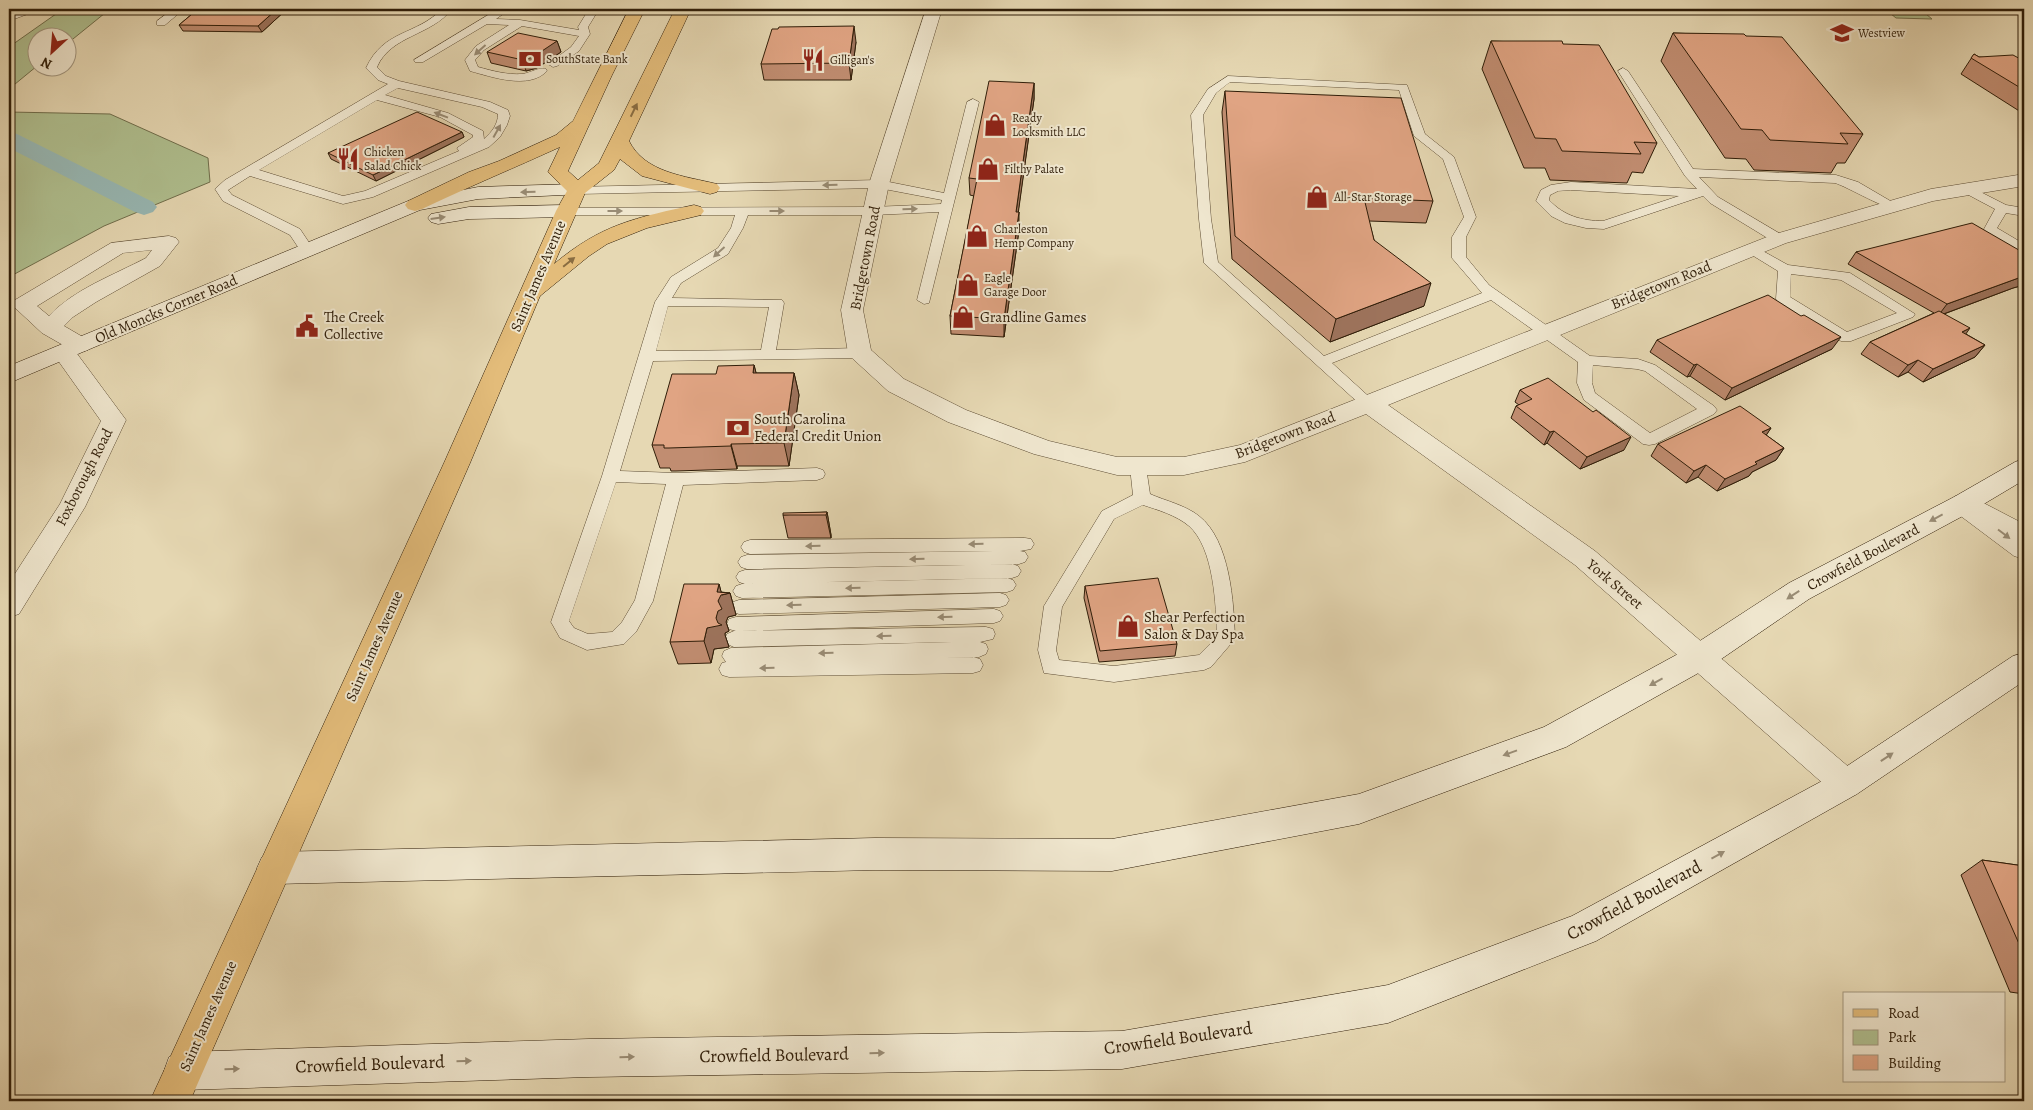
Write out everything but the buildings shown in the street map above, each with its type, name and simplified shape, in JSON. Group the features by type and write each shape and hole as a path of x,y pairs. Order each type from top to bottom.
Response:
{"main road":[{"path":"577,190 558,172 579,124 637,9"},
{"name":"Saint James Avenue","path":"176,1086 532,293 566,211 577,190 607,166 683,9"},
{"path":"415,205 476,176 564,139 579,124"},
{"path":"620,140 627,156 649,172 710,188"},
{"path":"532,293 590,246 615,232 644,222 694,211"}],"street":[{"name":"Bridgetown Road","path":"934,9 879,184 873,211 852,310 860,353 896,385 958,416 1043,448 1117,466 1184,466 1245,453 1779,238 1931,195 2024,180"},
{"path":"315,247 415,205 478,193 577,190"},
{"path":"315,247 417,221 469,213 566,211"},
{"path":"50,328 65,312 88,297 153,262 169,242 118,247 22,305 72,348"},
{"name":"Old Moncks Corner Road","path":"9,375 315,247"},
{"name":"Foxborough Road","path":"9,606 72,507 114,420 72,348"},
{"name":"York Street","path":"1368,403 1585,558 1846,784"},
{"name":"Crowfield Boulevard","path":"274,868 875,854 1112,855 1359,809 1555,737 1700,657 1799,591 1964,504 2024,468"},
{"path":"1964,504 2024,536"},
{"path":"1964,504 2024,549"},
{"name":"Crowfield Boulevard","path":"176,1086 599,1058 1122,1050 1388,1004 1583,930 1846,784 2024,665"}],"lane":[{"path":"9,18 36,9"},
{"path":"161,24 180,9"},
{"path":"248,171 347,199 368,194 485,144 493,138 505,116 504,112 486,104 396,84 382,78 370,68 373,61 392,40 435,20 447,9"},
{"path":"419,60 505,9"},
{"path":"553,64 575,49 585,34 584,27 594,9"},
{"path":"484,21 520,23 585,34"},
{"path":"520,23 480,48 470,60 474,69 508,78 535,75 542,71"},
{"path":"1624,71 1702,192 1779,238"},
{"path":"1368,403 1211,263 1204,219 1197,115 1212,91 1228,79 1403,87 1420,136 1448,157 1470,217 1458,237 1459,258 1484,288 1586,360 1638,364 1650,368 1709,410 1650,440 1589,396 1584,387 1583,377 1586,360"},
{"path":"315,247 295,232 227,198 221,189 248,171 396,84"},
{"path":"347,199 451,154 472,144 479,138 479,133 444,115 376,96"},
{"path":"924,300 972,102"},
{"path":"1689,173 1836,179 1854,185 1893,206"},
{"path":"577,190 879,184 948,203"},
{"path":"1570,186 1702,192 1604,226 1587,226 1572,222 1550,211 1542,201 1545,194 1556,188 1570,186"},
{"path":"1967,189 2002,208 2024,212"},
{"path":"566,211 873,211 948,203"},
{"path":"2002,208 1990,229 2024,250"},
{"path":"676,479 644,602 629,627 617,640 587,642 567,634 560,622 610,476 662,302 676,280 723,250 737,228 743,211"},
{"path":"1752,249 1785,268 1845,276 1908,314 1846,338 1783,299 1785,268"},
{"path":"1321,362 1493,294"},
{"path":"662,302 777,303 768,354"},
{"path":"647,356 860,353"},
{"path":"1138,466 1142,498"},
{"path":"610,476 676,479 816,474"},
{"path":"1142,498 1176,510 1200,527 1215,557 1226,607 1226,639 1204,662 1114,674 1051,667 1047,650 1053,606 1108,515 1142,498"},
{"path":"739,608 1009,579"},
{"path":"739,608 1009,579"},
{"path":"739,608 1009,579"},
{"path":"739,608 979,649 739,608"}],"green space":[{"path":"63,9 110,9 78,35 78,28 36,28"},
{"path":"1885,9 1920,9 1932,19 1896,18"},
{"path":"28,34 28,73 9,89 9,47"},
{"path":"9,112 110,114 208,158 210,182 104,226 9,277"}],"waterway":[{"path":"9,139 144,207"}],"place":[{"name":"Westview","path":"1842,33"},
{"name":"SouthState Bank","path":"530,59"},
{"name":"Gilligan's","path":"813,60"},
{"name":"Ready Locksmith LLC","path":"995,125"},
{"name":"Chicken Salad Chick","path":"348,159"},
{"name":"Filthy Palate","path":"988,169"},
{"name":"All-Star Storage","path":"1317,197"},
{"name":"Charleston Hemp Company","path":"977,236"},
{"name":"Eagle Garage Door","path":"968,285"},
{"name":"Grandline Games","path":"963,317"},
{"name":"The Creek Collective","path":"307,326"},
{"name":"South Carolina Federal Credit Union","path":"738,428"},
{"name":"Shear Perfection Salon & Day Spa","path":"1128,626"}]}
